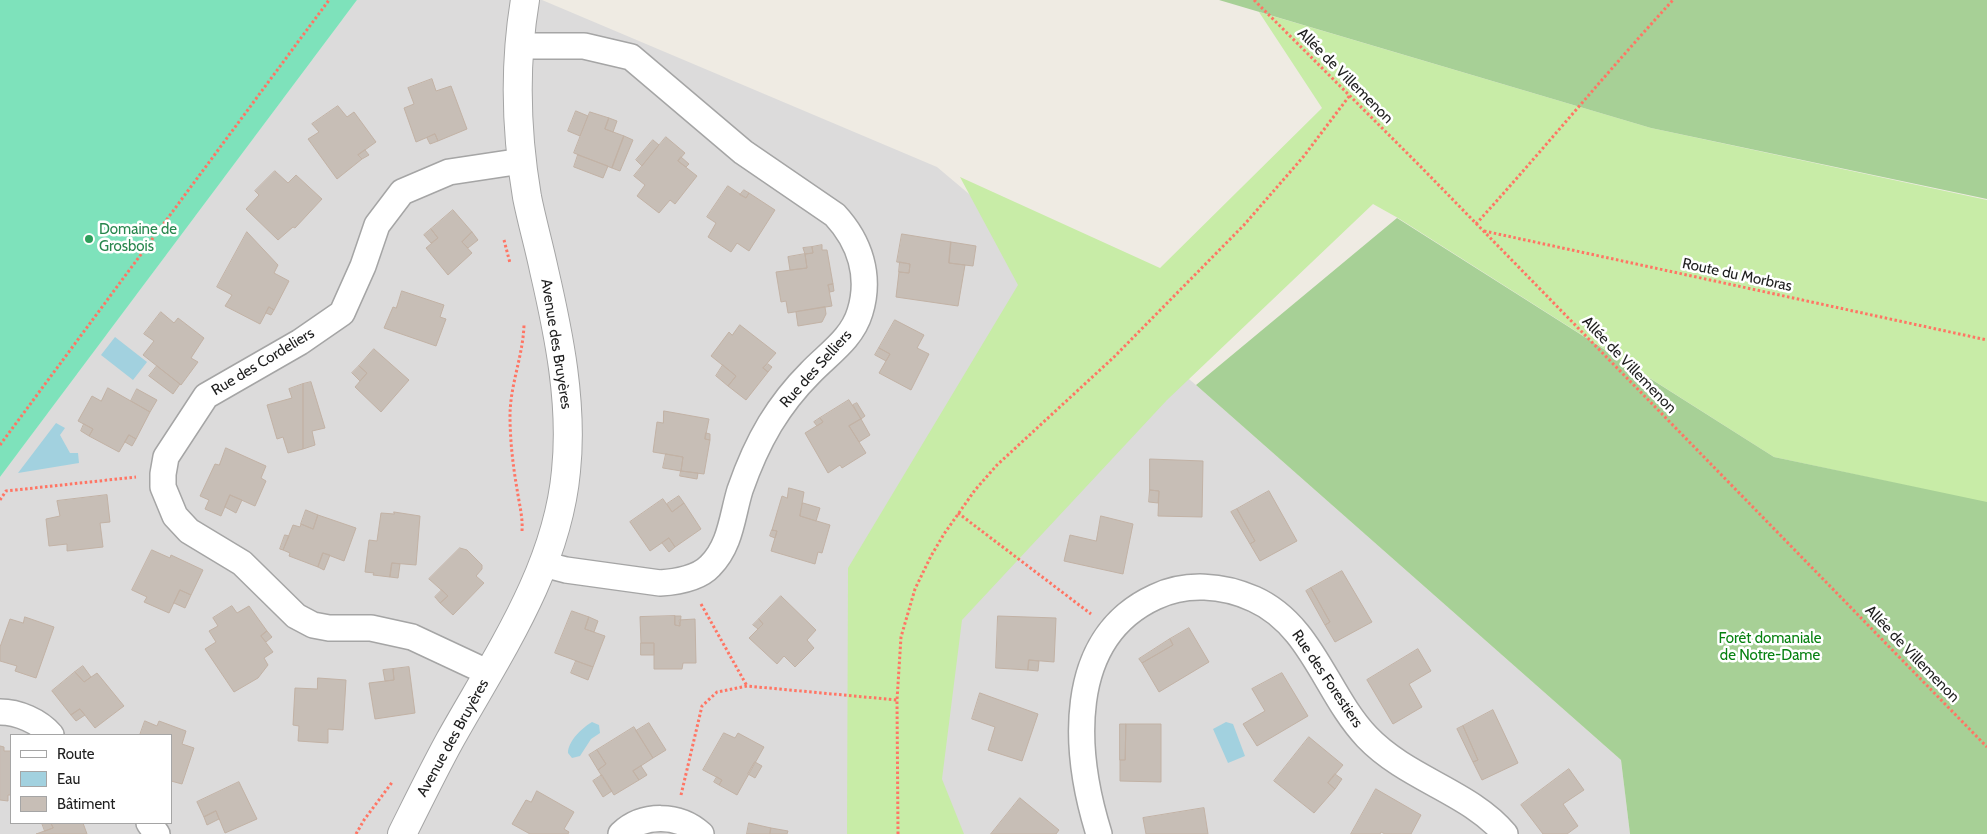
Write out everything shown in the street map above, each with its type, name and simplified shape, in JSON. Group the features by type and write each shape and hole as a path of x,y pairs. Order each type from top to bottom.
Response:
{"street":[{"name":"Avenue des Bruyères","path":"402,834 450,741 516,624 543,564 555,528 564,490 567,431 563,372 555,323 528,200 522,161 518,108 519,46 525,0"},
{"name":"Rue des Selliers","path":"519,46 584,46 631,57 743,152 835,215 854,240 864,270 860,313 854,327 834,351 795,389 770,423 754,454 740,490 730,533 720,553 709,568 687,578 660,583 566,570 543,564"},
{"name":"Rue des Cordeliers","path":"489,673 412,637 371,628 313,625 296,616 242,563 189,531 175,516 163,487 163,474 166,457 206,396 300,342 342,313 363,266 377,226 402,192 450,172 522,161"},
{"name":"Rue des Forestiers","path":"1099,834 1083,767 1081,737 1084,700 1089,674 1098,650 1122,618 1138,604 1160,594 1183,588 1206,587 1232,590 1255,600 1293,627 1349,715 1385,755 1486,815 1505,834"},
{"path":"0,712 11,712 23,717 41,727 49,734"},
{"path":"620,834 641,822 654,819 675,820 701,834"},
{"path":"150,824 158,834"}],"path":[{"path":"0,445 330,0"},
{"name":"Allée de Villemenon","path":"1254,0 1350,95 1987,746"},
{"path":"1476,224 1672,0"},
{"path":"898,834 897,700 900,644 907,612 931,556 958,513 997,465 1114,357 1244,225 1304,156 1350,95"},
{"name":"Route du Morbras","path":"1483,231 1987,340"},
{"path":"503,233 510,264"},
{"path":"521,539 522,522 510,418 511,403 524,339 524,323"},
{"path":"0,500 6,491 163,474"},
{"path":"958,513 1009,554 1112,630"},
{"path":"687,578 747,686"},
{"path":"675,820 702,706 717,692 747,686 897,700"},
{"path":"356,834 364,820 397,777"}],"shaded area":[{"path":"357,0 542,0 937,167 1196,385 1621,760 1630,834 0,834 0,477"}],"green space":[{"name":"Domaine de Grosbois","path":"0,0 357,0 0,477"},
{"path":"1219,0 1987,0 1987,199 1651,128"},
{"path":"1259,12 1651,128 1987,200 1987,503 1774,457 1373,204 1167,400 962,620 942,779 964,834 847,834 848,568 1018,285 960,177 1160,268 1322,108"},
{"name":"Forêt domaniale de Notre-Dame","path":"1397,218 1774,457 1987,502 1987,834 1630,834 1621,760 1196,385"}],"water":[{"path":"115,337 147,362 133,380 101,355"},
{"path":"56,423 65,428 60,435 70,453 78,453 79,463 18,473"},
{"path":"592,722 599,725 600,733 591,739 580,756 572,758 568,753 570,744 580,731"},
{"path":"1226,722 1233,724 1245,756 1228,763 1213,729"}],"building":[{"path":"432,79 436,91 451,86 467,129 438,141 435,134 416,142 404,108 414,104 408,88"},
{"path":"338,106 347,117 354,112 376,142 358,155 362,159 337,179 308,139 319,132 312,124"},
{"path":"576,111 588,116 580,136 568,131"},
{"path":"590,112 609,118 605,129 624,136 612,168 574,153"},
{"path":"609,118 617,121 613,132 605,129"},
{"path":"435,134 438,141 430,144 427,138"},
{"path":"624,136 633,140 620,171 612,168"},
{"path":"666,137 685,153 678,161 697,176 675,204 670,200 659,213 637,196 645,185 634,176"},
{"path":"653,140 659,145 642,166 636,160"},
{"path":"365,150 369,155 362,159 358,155"},
{"path":"578,155 608,166 603,178 574,167"},
{"path":"681,157 689,164 686,167 678,161"},
{"path":"275,171 288,183 296,175 322,199 295,228 293,227 278,240 246,209 259,195 255,191"},
{"path":"728,186 746,198 749,193 775,210 749,251 737,243 731,252 708,237 716,223 707,217"},
{"path":"744,190 749,193 746,198 740,195"},
{"path":"453,210 472,232 462,242 472,253 448,275 426,248 438,238 431,229"},
{"path":"431,229 438,238 431,243 424,235"},
{"path":"247,232 278,265 274,273 289,281 274,310 269,307 260,324 225,306 232,295 217,287"},
{"path":"472,232 478,240 468,248 462,242"},
{"path":"902,234 951,242 949,263 965,265 958,306 896,297 899,272 909,273 910,264 897,262"},
{"path":"951,242 976,246 973,266 949,263"},
{"path":"822,245 822,250 827,250 833,284 828,285 832,306 788,313 786,301 781,302 776,272 807,268 805,254 813,253 812,247"},
{"path":"812,247 813,253 805,254 803,248"},
{"path":"805,254 807,268 790,270 788,257"},
{"path":"900,262 910,264 909,273 899,272"},
{"path":"833,284 834,291 830,292 828,285"},
{"path":"402,291 444,305 440,317 446,319 436,346 384,328 393,307 396,308"},
{"path":"269,307 274,310 271,315 266,313"},
{"path":"825,307 826,314 822,322 798,326 796,312"},
{"path":"161,312 174,323 178,318 204,338 191,358 198,362 181,385 143,355 154,341 144,334"},
{"path":"895,320 924,335 917,348 929,354 911,390 879,373 890,354 879,348"},
{"path":"740,325 776,353 763,368 768,372 746,400 728,386 736,376 711,356 729,332 732,335"},
{"path":"879,348 890,354 886,361 875,355"},
{"path":"374,349 409,380 381,412 355,387 367,373 359,366"},
{"path":"768,364 772,367 768,372 763,368"},
{"path":"723,365 736,376 728,386 716,376"},
{"path":"157,366 180,384 173,394 149,376"},
{"path":"359,366 367,373 360,381 352,373"},
{"path":"311,382 325,428 312,431 315,445 303,449 303,384"},
{"path":"303,384 303,449 288,453 283,437 277,439 267,405 292,398 289,389"},
{"path":"108,388 150,412 136,439 129,435 119,452 89,436 93,429 78,421 92,396 101,401"},
{"path":"137,389 157,400 150,412 131,401"},
{"path":"849,400 861,419 849,426 866,453 842,468 840,465 828,473 805,433 823,422 820,418"},
{"path":"857,403 865,416 861,419 853,405"},
{"path":"664,411 709,419 705,439 710,440 704,474 681,471 683,457 653,452 657,422 663,423"},
{"path":"820,418 823,422 817,426 814,422"},
{"path":"861,419 870,435 859,442 849,426"},
{"path":"84,424 93,429 89,436 81,431"},
{"path":"706,433 710,434 710,440 705,439"},
{"path":"129,435 136,439 132,446 125,442"},
{"path":"226,448 266,466 261,478 266,481 255,506 230,495 221,516 205,509 209,500 200,496 215,464 219,465"},
{"path":"666,454 683,457 681,471 663,468"},
{"path":"1150,459 1203,461 1202,517 1158,516 1159,491 1150,490"},
{"path":"681,471 698,473 697,479 680,476"},
{"path":"789,488 804,492 800,516 830,525 822,553 818,552 815,564 771,551 777,531 772,530 782,496 787,498"},
{"path":"1150,490 1159,491 1158,503 1149,502"},
{"path":"1269,491 1297,541 1260,561 1250,544 1255,541 1237,509"},
{"path":"107,495 110,522 100,523 103,547 67,551 67,544 49,546 46,519 60,516 57,501"},
{"path":"230,495 242,500 236,513 225,507"},
{"path":"679,496 684,503 672,512 667,504"},
{"path":"663,499 672,512 684,503 701,529 675,547 669,538 650,551 630,522"},
{"path":"803,503 820,508 816,521 800,516"},
{"path":"1237,509 1255,541 1250,544 1231,512"},
{"path":"306,510 318,515 313,529 301,524"},
{"path":"394,512 420,516 416,565 392,563 390,577 365,572 369,540 377,541 381,513 394,514"},
{"path":"318,515 356,528 344,561 323,553 318,567 289,556 290,553 283,550 293,525 300,527 301,524 313,529"},
{"path":"1101,516 1133,524 1123,574 1064,561 1070,535 1096,541"},
{"path":"772,530 777,531 775,538 770,536"},
{"path":"285,535 289,536 283,550 280,549"},
{"path":"669,538 675,547 669,552 662,543"},
{"path":"460,548 467,550 482,565 482,569 476,576 484,583 453,615 440,603 448,596 429,579"},
{"path":"152,550 170,558 171,555 203,570 191,595 180,590 169,613 144,602 147,597 132,590"},
{"path":"323,553 330,555 324,570 318,567"},
{"path":"392,563 400,564 398,578 390,577"},
{"path":"1342,571 1372,622 1335,642 1325,625 1330,622 1311,588"},
{"path":"1311,588 1330,622 1325,625 1306,591"},
{"path":"180,590 191,595 185,608 174,603"},
{"path":"442,590 448,596 440,603 435,597"},
{"path":"781,596 816,630 807,640 814,648 795,667 784,656 777,664 749,638 763,624 759,619"},
{"path":"232,606 237,613 249,606 267,631 261,636 273,652 264,658 268,665 258,678 234,692 205,649 216,642 209,631 218,626 213,618"},
{"path":"572,611 589,617 585,629 605,636 593,667 555,653"},
{"path":"675,616 675,625 680,626 679,620 695,619 696,663 683,663 682,669 654,669 654,643 641,643 640,617"},
{"path":"675,616 681,616 680,626 675,625"},
{"path":"998,616 1056,618 1054,662 1029,660 1028,670 996,668"},
{"path":"25,617 54,627 36,678 15,671 17,666 0,661 0,647 10,619 23,623"},
{"path":"589,617 598,621 594,632 585,629"},
{"path":"759,619 763,624 758,629 753,625"},
{"path":"1189,628 1209,662 1159,692 1142,663 1173,645 1170,639"},
{"path":"267,631 272,637 266,642 261,636"},
{"path":"1170,639 1173,645 1142,663 1139,659"},
{"path":"641,643 654,643 654,655 641,655"},
{"path":"1418,649 1431,671 1409,684 1422,707 1393,724 1367,680"},
{"path":"1029,660 1039,661 1038,671 1028,670"},
{"path":"576,661 593,667 588,680 571,673"},
{"path":"83,666 91,677 84,682 75,672"},
{"path":"409,667 415,713 375,719 369,683 394,680 393,669"},
{"path":"393,669 394,680 385,681 383,670"},
{"path":"75,672 84,682 97,673 124,706 95,728 80,709 71,715 52,691"},
{"path":"1282,673 1308,716 1257,746 1243,724 1265,711 1252,689"},
{"path":"318,678 346,680 343,730 328,729 328,743 298,741 299,726 293,725 295,688 317,689"},
{"path":"980,693 1038,714 1022,761 988,750 995,727 972,719"},
{"path":"80,709 85,715 76,721 71,715"},
{"path":"1493,710 1518,763 1482,780 1473,762 1478,760 1463,726"},
{"path":"145,721 157,726 159,721 186,731 182,744 194,748 182,784 172,781 172,734 140,734"},
{"path":"649,723 666,750 653,758 636,731"},
{"path":"1120,724 1126,724 1125,760 1120,760"},
{"path":"1126,724 1161,724 1161,782 1120,781 1120,760 1125,760"},
{"path":"1463,726 1478,760 1473,762 1457,729"},
{"path":"634,727 653,758 633,771 639,780 614,795 598,770 606,764 597,750"},
{"path":"724,733 735,738 738,733 764,747 737,795 719,785 722,780 703,770"},
{"path":"1309,737 1343,765 1328,783 1335,789 1314,813 1274,781"},
{"path":"0,746 4,747 4,751 10,751 10,795 8,795 8,801 0,800"},
{"path":"597,750 606,764 598,770 589,755"},
{"path":"755,762 762,766 755,778 748,774"},
{"path":"641,766 647,775 639,780 633,771"},
{"path":"1569,769 1584,790 1563,804 1578,826 1567,834 1543,834 1521,805"},
{"path":"1335,774 1342,779 1335,789 1328,783"},
{"path":"602,775 612,791 603,797 593,781"},
{"path":"717,777 722,780 719,785 714,782"},
{"path":"239,782 257,819 225,833 216,811 204,817 197,802"},
{"path":"1376,789 1421,815 1411,834 1385,834 1381,832 1380,834 1351,834"},
{"path":"537,791 574,812 564,829 569,832 568,834 530,834 512,824 526,800 531,802"},
{"path":"1020,798 1059,830 1056,834 991,834"},
{"path":"1204,808 1208,834 1146,834 1143,818"},
{"path":"216,811 219,819 207,825 204,817"},
{"path":"749,823 771,828 770,834 747,834"},
{"path":"42,824 51,824 53,828 45,831"},
{"path":"51,824 83,824 87,834 36,834 53,828"},
{"path":"771,828 788,831 787,834 770,834"}],"place":[{"name":"Domaine de Grosbois","path":"89,239"}]}
